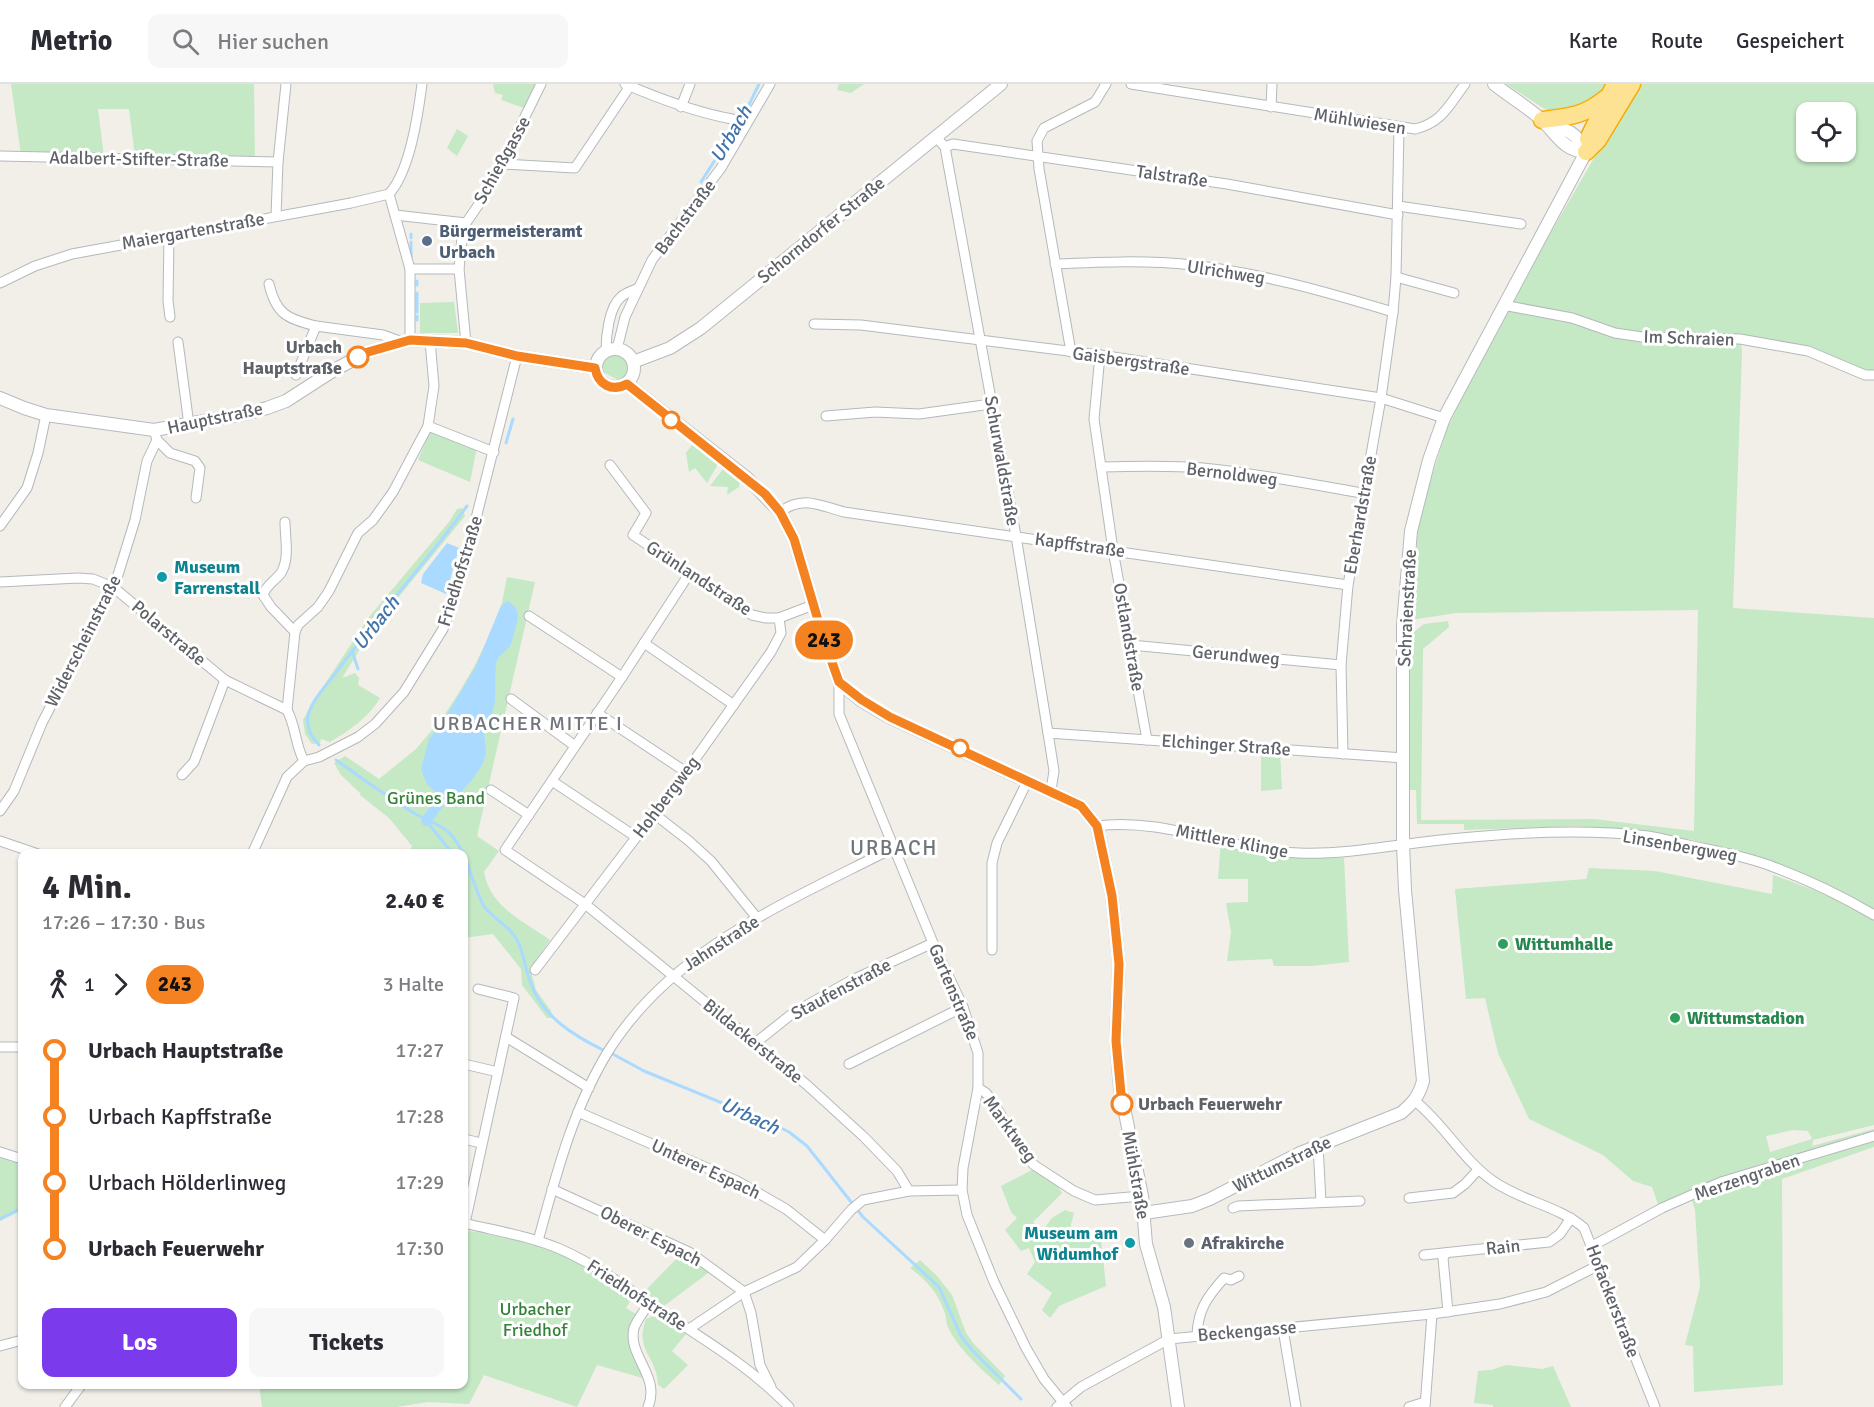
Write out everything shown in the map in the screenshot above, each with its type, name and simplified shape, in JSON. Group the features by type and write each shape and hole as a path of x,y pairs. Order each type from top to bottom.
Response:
{"highway":[{"path":"1586,152 1598,140 1632,84"},
{"path":"1542,120 1575,117 1594,108 1612,90"},
{"path":"1586,152 1588,135 1612,90"}],"street":[{"path":"276,216 278,162 286,84"},
{"path":"269,284 272,298 285,316 294,320 316,326 383,335 406,341 411,287 410,269 389,194 395,188 410,148 422,84"},
{"name":"Schießgasse","path":"466,343 459,269 462,238 466,224 490,188 541,84"},
{"path":"681,107 690,84"},
{"name":"Bachstraße","path":"611,350 652,260 721,168 770,84"},
{"name":"Schorndorfer Straße","path":"633,362 670,348 701,328 1001,84"},
{"path":"1071,352 1037,157 1037,141 1044,128 1095,102 1106,84"},
{"name":"Mühlwiesen","path":"1131,84 1415,129 1427,127 1437,120 1465,84"},
{"path":"1271,107 1272,84"},
{"path":"1494,84 1542,120 1566,129 1581,140 1586,152"},
{"path":"502,164 574,168 627,85 681,107 704,114 732,118"},
{"name":"Eberhardstraße","path":"1343,754 1341,665 1348,585 1362,493 1381,398 1393,312 1396,277 1399,128"},
{"name":"Schurwaldstraße","path":"936,136 945,147 1016,536 1054,771 1051,790"},
{"name":"Talstraße","path":"945,147 953,144 1398,210 1521,224"},
{"name":"Schraienstraße","path":"1415,1101 1423,1081 1405,890 1403,844 1403,625 1411,531 1429,460 1444,418 1586,152"},
{"name":"Adalbert-Stifter-Straße","path":"0,156 278,162"},
{"name":"Maiergartenstraße","path":"0,283 35,266 72,254 389,194"},
{"path":"395,215 466,224"},
{"path":"169,236 168,301 170,317"},
{"name":"Ulrichweg","path":"1055,264 1123,261 1192,265 1263,278 1344,297 1393,312"},
{"path":"410,269 459,269"},
{"path":"1396,277 1454,293"},
{"name":"Bachstraße","path":"611,350 606,334 610,317 620,297 638,288"},
{"name":"Im Schraien","path":"1503,305 1572,318 1641,337 1740,339 1808,351 1865,375 1874,375"},
{"name":"Gaisbergstraße","path":"814,324 861,325 1100,356 1381,398 1444,418"},
{"path":"297,375 316,326"},
{"name":"Hauptstraße","path":"0,398 46,415 156,435 189,425 267,408 286,401 334,370 368,352 406,341 466,343 517,356 595,368"},
{"path":"304,761 298,750 292,719 287,710 294,632 298,625 318,607 329,591 358,533 373,520 393,492 428,426 434,386 430,341"},
{"path":"178,342 189,425"},
{"path":"611,350 627,353 633,362 633,374 627,384 615,388 599,380 595,368 598,358 611,350"},
{"name":"Friedhofstraße","path":"254,849 287,777 304,761 319,757 375,724 402,695 421,668 443,629 455,596 517,356"},
{"name":"Ostlandstraße","path":"1100,356 1094,419 1113,550 1147,740"},
{"path":"627,384 748,479 780,512 794,539 839,682"},
{"path":"826,416 875,412 919,414 991,404"},
{"path":"0,526 27,488 38,453 46,415"},
{"path":"428,426 494,452"},
{"path":"156,435 170,453 195,461 200,468 196,498"},
{"name":"Widerscheinstraße","path":"0,811 14,791 42,723 113,587 135,520 147,461 156,435"},
{"name":"Grünlandstraße","path":"610,465 646,513 633,535 689,574 752,615 780,618 813,605"},
{"name":"Bernoldweg","path":"1101,467 1202,468 1254,474 1362,493"},
{"name":"Kapffstraße","path":"780,512 791,504 810,503 844,512 1348,585"},
{"path":"285,522 286,560 280,573 263,595 294,632"},
{"path":"491,790 529,815 689,574"},
{"path":"0,582 78,578 93,579 113,587"},
{"name":"Polarstraße","path":"113,587 225,680 287,710"},
{"path":"529,616 622,677"},
{"name":"Hohbergweg","path":"535,970 686,771 776,645 781,633 780,618"},
{"path":"644,644 734,705"},
{"name":"Gerundweg","path":"1131,645 1341,665"},
{"path":"182,774 194,762 225,680"},
{"name":"Mühlstraße","path":"839,682 862,700 890,717 1051,790 1081,806 1097,826 1112,896 1119,964 1116,1041 1120,1088 1142,1196 1146,1244 1164,1307 1178,1407"},
{"name":"Gartenstraße","path":"839,682 839,714 933,943 963,1007 978,1053 978,1088 963,1168 962,1190 967,1215 994,1282 1032,1358 1062,1405"},
{"path":"511,699 575,746"},
{"path":"597,713 686,771"},
{"name":"Elchinger Straße","path":"1048,733 1404,758"},
{"path":"992,950 992,863 997,843 1028,780"},
{"path":"552,781 636,837"},
{"path":"653,813 711,861 757,918"},
{"name":"Bildackerstraße","path":"529,815 505,850 585,904 807,1085 897,1171 909,1191"},
{"name":"Mittlere Klinge","path":"1097,826 1142,824 1297,853 1337,852 1403,844"},
{"name":"Linsenbergweg","path":"1403,844 1525,833 1649,836 1730,854 1771,866 1854,903 1874,915"},
{"path":"0,840 24,849"},
{"name":"Jahnstraße","path":"538,1241 563,1149 578,1112 610,1048 647,1002 672,976 698,955 757,918 895,847"},
{"name":"Staufenstraße","path":"754,1044 793,1013 852,980 933,943"},
{"path":"468,1204 514,998 478,989"},
{"path":"849,1064 963,1007"},
{"path":"506,1037 589,1088"},
{"path":"0,1047 18,1047"},
{"path":"468,1065 498,1072"},
{"name":"Marktweg","path":"978,1088 986,1093 993,1102 1024,1153 1034,1165 1074,1191 1095,1200 1142,1196"},
{"name":"Wittumstraße","path":"1144,1213 1192,1206 1210,1199 1318,1145 1401,1113 1415,1101"},
{"name":"Hofackerstraße","path":"1415,1101 1430,1113 1478,1170 1510,1193 1571,1218 1584,1228 1655,1407"},
{"name":"Unterer Espach","path":"578,1112 737,1181 786,1209 825,1240"},
{"name":"Merzengraben","path":"1592,1246 1662,1208 1721,1182 1874,1136"},
{"path":"468,1140 481,1143"},
{"path":"1318,1145 1321,1202"},
{"path":"0,1152 18,1158"},
{"path":"1409,1198 1454,1193 1465,1185 1478,1170"},
{"name":"Oberer Espach","path":"552,1189 689,1252 744,1292"},
{"path":"689,1329 744,1292 796,1267 863,1200 909,1191 962,1190"},
{"path":"1233,1208 1360,1201"},
{"name":"Rain","path":"1424,1255 1549,1242 1560,1234 1571,1218"},
{"name":"Friedhofstraße","path":"468,1224 538,1241 561,1249 585,1262 689,1329 771,1388 789,1407"},
{"path":"1446,1253 1443,1258 1448,1312"},
{"name":"Beckengasse","path":"1062,1405 1081,1387 1169,1339 1432,1314 1500,1305 1546,1292 1599,1265"},
{"path":"1197,1335 1197,1317 1213,1291 1224,1278 1231,1280 1239,1276"},
{"path":"744,1292 751,1313 760,1365 771,1388"},
{"path":"648,1407 650,1377 635,1348 634,1328 649,1303"},
{"path":"1409,1407 1425,1404 1432,1314"},
{"path":"1283,1329 1296,1407"},
{"path":"0,1346 18,1341"},
{"path":"65,1407 78,1389"}],"green space":[{"path":"11,84 254,84 255,165 135,157 129,109 98,109 104,157 21,155"},
{"path":"493,84 538,84 527,109 501,100 503,95 495,93"},
{"path":"839,84 864,84 851,93 837,90"},
{"path":"1506,84 1608,84 1605,89 1578,110 1548,111"},
{"path":"1637,84 1874,84 1874,371 1740,336 1742,352 1733,608 1874,618 1874,910 1776,863 1694,840 1577,826 1464,830 1464,824 1417,824 1416,790 1410,790 1406,767 1410,635 1424,624 1448,621 1449,627 1423,649 1421,820 1594,819 1694,831 1698,610 1456,613 1411,620 1414,560 1421,511 1447,429 1495,329"},
{"path":"457,129 468,136 457,156 447,148"},
{"path":"454,302 458,333 420,333 420,303"},
{"path":"613,354 624,358 628,368 620,381 601,371 603,360"},
{"path":"436,431 477,447 470,482 418,460 430,432"},
{"path":"692,445 718,464 707,483 695,468 689,472 686,453"},
{"path":"723,469 740,482 739,487 727,495 728,487 710,486"},
{"path":"462,508 465,516 373,628 342,678 355,673 359,678 358,685 380,698 364,718 345,733 330,742 321,739 320,743 312,744 305,734 303,720 313,702 369,617 449,522 457,509"},
{"name":"Grünes Band","path":"507,577 535,582 477,836 499,851 484,872 493,895 509,912 550,940 530,968 536,990 551,1011 552,1018 547,1018 522,985 521,969 493,934 468,937 468,849 411,849 412,846 389,818 360,795 341,775 334,763 345,756 379,779 416,749 443,717 460,691 487,640 502,603"},
{"path":"1261,752 1280,753 1282,789 1261,791"},
{"path":"1221,841 1305,858 1344,858 1349,962 1311,966 1274,966 1272,959 1227,961 1231,932 1226,903 1248,902 1248,879 1218,879"},
{"path":"1589,868 1655,871 1772,894 1773,875 1838,900 1874,920 1874,1125 1813,1140 1812,1146 1874,1129 1874,1134 1659,1207 1652,1187 1633,1181 1603,1155 1529,1119 1498,1053 1485,998 1466,999 1455,889 1586,879","holes":["1793,1130 1808,1131 1812,1139 1770,1152 1766,1136"]},
{"path":"1874,1140 1874,1147 1782,1179 1783,1385 1694,1392 1693,1346 1685,1345 1700,1287 1695,1210 1692,1200 1719,1188"},
{"path":"0,1158 18,1163 18,1212 0,1221"},
{"path":"1032,1170 1053,1179 1062,1193 1033,1222 1042,1231 1052,1218 1065,1210 1074,1213 1070,1228 1084,1239 1101,1240 1106,1286 1059,1306 1050,1318 1042,1310 1052,1293 1027,1274 1035,1262 1029,1248 1021,1251 1005,1230 1017,1218 1011,1212 1001,1186"},
{"name":"Urbacher Friedhof","path":"468,1231 511,1239 556,1252 591,1270 632,1298 626,1308 636,1314 628,1333 631,1347 646,1379 597,1365 577,1407 484,1375 469,1404 428,1402 397,1407 262,1407 260,1389 468,1389"},
{"path":"682,1253 712,1270 664,1306 644,1292"},
{"path":"920,1260 952,1295 966,1333 974,1344 1005,1376 999,1385 970,1357 951,1333 935,1292 910,1268"},
{"path":"656,1315 686,1334 672,1351 688,1365 664,1389 658,1385 657,1375 643,1339 646,1319"},
{"path":"1506,1365 1542,1369 1553,1366 1571,1407 1493,1407 1493,1405 1474,1403 1478,1371"}],"water":[{"path":"447,543 459,548 446,594 421,583 423,574"},
{"path":"507,601 515,607 518,614 511,645 497,661 494,705 489,720 483,727 486,748 484,760 468,785 443,806 435,801 439,796 427,784 421,769 429,739 445,718 476,666 501,606"}],"waterway":[{"name":"Urbach","path":"701,182 745,113 759,84"},
{"path":"411,242 411,258"},
{"path":"417,293 417,312"},
{"name":"Urbach","path":"506,443 513,419"},
{"name":"Urbach","path":"319,745 308,728 308,716 315,699 467,506"},
{"path":"352,651 358,669"},
{"name":"Urbach","path":"336,760 404,807 450,833 460,849"},
{"name":"Urbach","path":"426,821 439,803"},
{"name":"Urbach","path":"427,822 449,849"},
{"name":"Urbach","path":"468,865 486,909 511,932 518,942 530,981 542,1005 560,1024 605,1051"},
{"name":"Urbach","path":"611,1053 644,1071 771,1123 789,1132 807,1146 863,1217 939,1287 961,1336 1021,1399"},
{"path":"0,1219 18,1210"}],"bus line":[{"name":"243","path":"358,357 410,340 466,343 517,356 595,368 599,380 604,384 615,388 627,384 765,494 780,512 794,539 839,682 862,700 890,717 1051,790 1081,806 1097,826 1112,896 1119,964 1116,1041 1122,1104"}],"place":[{"name":"Bürgermeisteramt Urbach","path":"427,241"},
{"name":"Urbach Hauptstraße","path":"358,357"},
{"name":"Museum Farrenstall","path":"162,577"},
{"name":"Wittumhalle","path":"1503,944"},
{"name":"Wittumstadion","path":"1675,1018"},
{"name":"Urbach Feuerwehr","path":"1122,1104"},
{"name":"Museum am Widumhof","path":"1130,1243"},
{"name":"Afrakirche","path":"1189,1243"}],"district":[{"name":"URBACHER MITTE I","path":"528,723"},
{"name":"URBACH","path":"894,848"}]}
